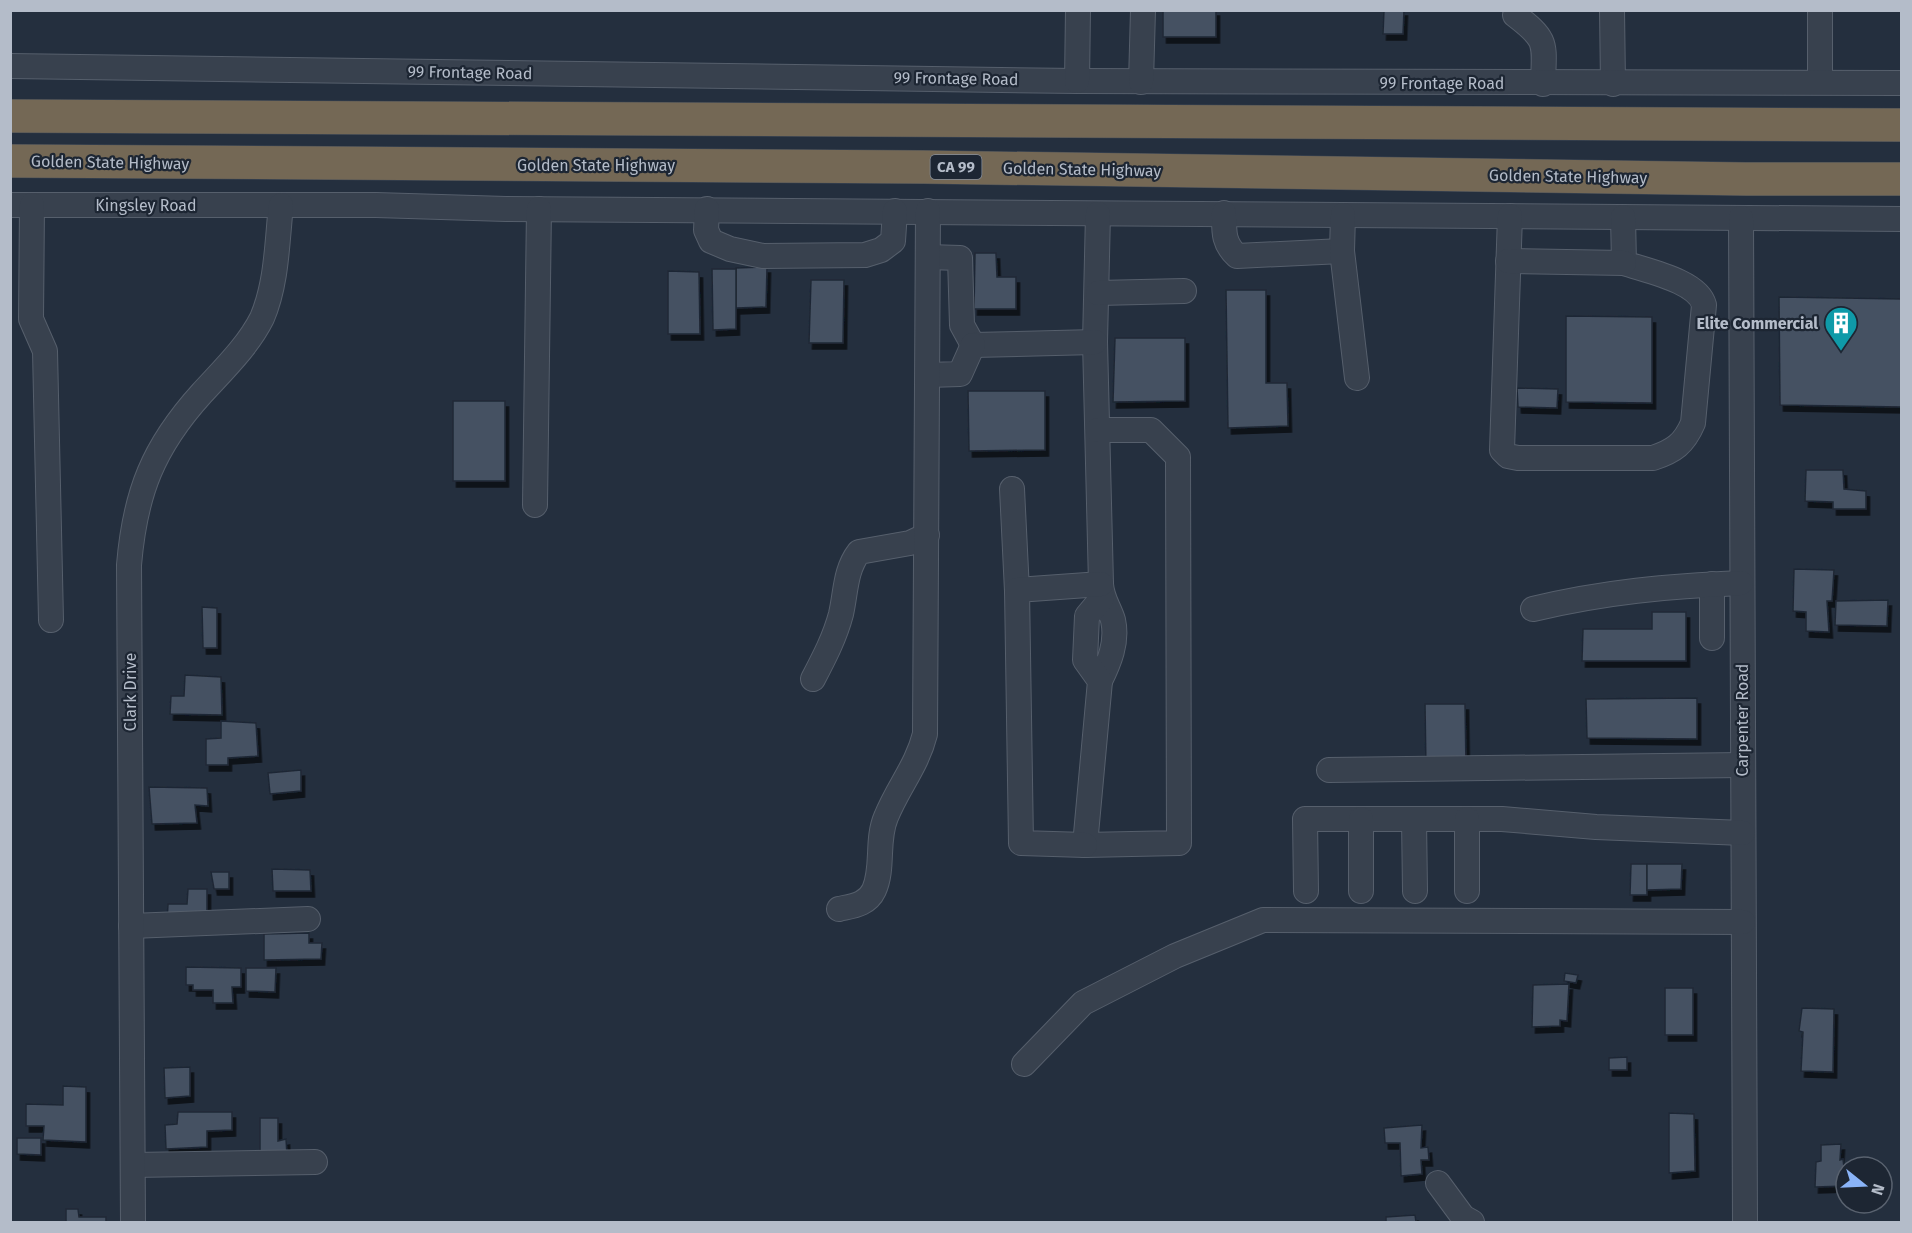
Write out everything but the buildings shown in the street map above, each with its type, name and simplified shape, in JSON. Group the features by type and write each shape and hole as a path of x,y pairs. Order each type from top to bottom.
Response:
{"highway":[{"path":"10,116 1902,126"},
{"name":"Golden State Highway","path":"10,161 923,166 1746,179 1902,179"}],"street":[{"path":"1077,81 1078,10"},
{"path":"1141,82 1143,10"},
{"path":"1612,10 1613,84"},
{"path":"1820,10 1820,81"},
{"path":"1515,15 1539,33 1544,47 1543,84"},
{"name":"99 Frontage Road","path":"10,66 1141,82 1613,84 1820,81 1902,83"},
{"path":"21,205 31,319 45,351 51,620"},
{"name":"Kingsley Road","path":"21,205 281,206"},
{"path":"281,206 1902,219"},
{"name":"Clark Drive","path":"133,1222 129,565 132,530 142,486 158,449 183,413 235,357 261,319 271,293 281,206"},
{"path":"535,505 539,209"},
{"path":"707,209 706,230 711,241 730,249 763,256 864,255 881,250 893,241 895,210"},
{"path":"838,909 863,903 873,892 880,867 885,819 919,758 925,734 928,211"},
{"path":"1224,213 1223,237 1228,248 1237,256 1342,251"},
{"path":"1098,214 1098,293 1095,342 1098,430 1097,599 1085,660 1100,681"},
{"path":"1343,215 1342,251 1357,378"},
{"path":"1508,261 1624,263 1689,286 1702,296 1704,305 1693,423 1686,440 1673,452 1653,458 1518,458 1508,456 1502,450 1508,261 1510,216"},
{"path":"1623,217 1624,263"},
{"name":"Carpenter Road","path":"1741,218 1745,1222"},
{"path":"928,257 960,258 962,325 973,345"},
{"path":"1098,293 1184,291"},
{"path":"973,345 1095,342"},
{"path":"928,375 960,374 973,345"},
{"path":"1012,489 1017,591 1021,843 1085,845 1179,843 1178,458 1150,430 1098,430"},
{"path":"813,679 832,641 841,613 849,572 859,552 910,543 927,535"},
{"path":"1533,609 1593,594 1741,583"},
{"path":"1712,584 1712,638"},
{"path":"1017,591 1097,599 1113,621 1112,656 1100,681 1085,845"},
{"path":"1329,770 1742,765"},
{"path":"1306,891 1305,819 1467,819 1743,833"},
{"path":"1361,819 1361,891"},
{"path":"1414,819 1415,891"},
{"path":"1467,819 1467,891"},
{"path":"131,926 308,919"},
{"path":"1024,1064 1083,1003 1175,956 1263,920 1743,922"},
{"path":"133,1165 315,1161"},
{"path":"1438,1183 1462,1217 1473,1222"}],"place":[{"name":"Elite Commercial","path":"1841,352"}]}
